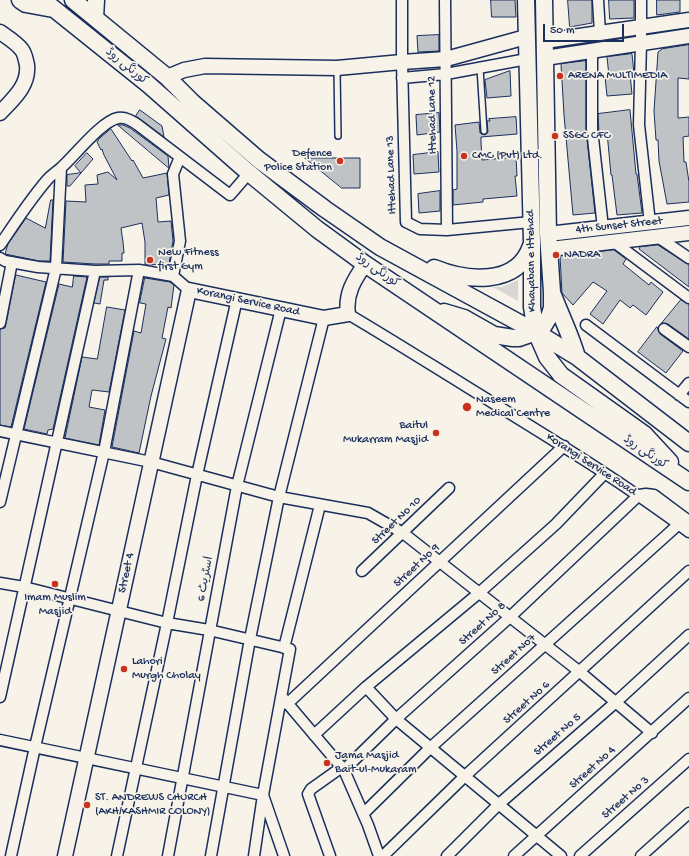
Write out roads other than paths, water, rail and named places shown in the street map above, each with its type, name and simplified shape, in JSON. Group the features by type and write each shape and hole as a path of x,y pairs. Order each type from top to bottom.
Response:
{"main road":[{"path":"20,0 26,4 48,5"},
{"name":"کورنگی روڈ","path":"73,0 163,75 259,160 325,209 380,247 536,332 578,358 689,442"},
{"path":"96,0 98,20"},
{"name":"Khayaban e Ittehad","path":"526,0 532,242 532,307 536,332 547,357 561,375 644,434 688,481"},
{"name":"Khayaban e Ittehad","path":"544,0 549,242 552,308"},
{"name":"کورنگی روڈ","path":"48,5 149,85 249,173 317,229 432,310 688,481"},
{"path":"380,247 446,273 484,278 498,276 513,271 528,255 532,242"},
{"path":"552,292 578,358"},
{"path":"532,307 541,315 548,313 552,308"},
{"path":"432,310 464,318 494,335 519,338 536,332 543,327 552,308"}],"street":[{"name":"Ittehad Lane 13","path":"402,0 402,78 406,222 420,229 447,230 531,222"},
{"name":"Ittehad Lane 12","path":"446,0 447,230"},
{"path":"598,0 600,33"},
{"path":"640,0 641,42 639,125 650,223"},
{"path":"545,41 689,20"},
{"path":"0,32 22,50 26,60 27,71 25,82 20,92 0,113"},
{"path":"545,58 641,42 689,36"},
{"path":"163,75 205,66 337,68 446,58 526,37"},
{"path":"592,50 592,129 603,228"},
{"path":"402,78 446,74 527,59"},
{"path":"0,245 21,213 48,178 61,168 99,130 110,121 117,118 124,118 138,125 230,195 249,173"},
{"path":"0,258 38,267 95,271 139,270 173,276 180,241 173,174 180,157"},
{"path":"0,502 56,268 61,168"},
{"name":"4th Sunset Street","path":"549,242 603,228 689,218"},
{"path":"666,221 663,236 689,258"},
{"name":"4th Sunset Street","path":"549,242 614,242 689,233"},
{"path":"614,242 689,298"},
{"path":"0,323 12,262"},
{"path":"348,314 347,305 350,288 365,264"},
{"path":"11,856 34,747 104,452 139,270"},
{"path":"0,697 95,271"},
{"name":"Korangi Service Road","path":"173,276 188,290 324,318 348,314 564,446 639,496 684,521 689,532"},
{"name":"Street 4","path":"65,856 188,290"},
{"path":"117,856 168,623 197,475 237,299"},
{"name":"اسٹریٹ 6","path":"168,856 237,486 281,309"},
{"path":"211,856 250,639 279,497 324,318"},
{"path":"586,325 689,402"},
{"path":"664,329 689,347"},
{"path":"679,395 689,383"},
{"path":"0,431 151,462 279,497 368,513 403,533 580,672 652,733"},
{"name":"Street No 9","path":"287,704 564,446"},
{"path":"314,735 366,687 479,593 556,524 604,474"},
{"name":"Street No 10","path":"362,571 450,488"},
{"name":"Street No 8","path":"330,856 308,794 312,788 343,769 396,719 510,617 639,496"},
{"path":"284,648 320,505"},
{"name":"Street No7","path":"363,814 430,748 684,521"},
{"name":"Street No 6","path":"383,856 465,776 689,571"},
{"path":"0,583 168,623 210,630 290,649 263,795 254,856"},
{"name":"Street No 5","path":"447,856 499,804 616,702 689,635"},
{"path":"366,687 396,719 561,856"},
{"path":"281,695 343,769 363,814 379,856"},
{"name":"Street No 4","path":"514,856 689,698"},
{"path":"0,740 263,795"},
{"name":"Street No 3","path":"580,856 687,765"},
{"path":"263,795 284,856"},
{"path":"641,856 689,813"}],"lane":[{"path":"337,68 338,136"},
{"path":"480,68 484,131"}],"place":[{"name":"ARENA MULTIMEDIA","path":"560,76"},
{"name":"SSGC CFC","path":"555,136"},
{"name":"CMC (Pvt) Ltd.","path":"464,156"},
{"name":"Defence Police Station","path":"340,161"},
{"name":"NADRA","path":"556,255"},
{"name":"New Fitness first Gym","path":"150,260"},
{"name":"Naseem Medical Centre","path":"467,407"},
{"name":"Baitul Mukarram Masjid","path":"436,433"},
{"name":"Imam Muslim Masjid","path":"55,584"},
{"name":"Lahori Murgh Cholay","path":"124,669"},
{"name":"Jama Masjid Bait-ul-Mukaram","path":"327,763"},
{"name":"ST. ANDREWS CHURCH (AKH/KASHMIR COLONY)","path":"87,805"}]}
